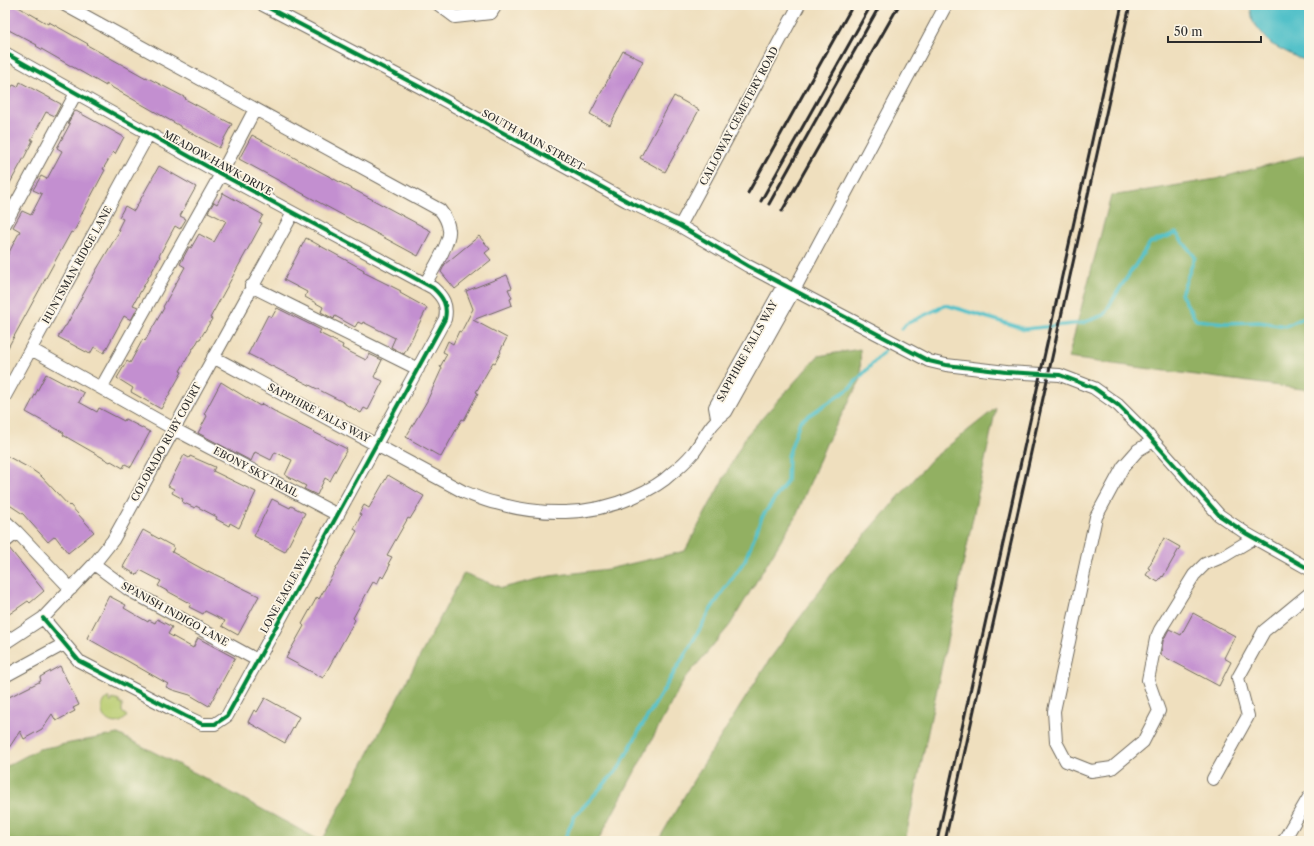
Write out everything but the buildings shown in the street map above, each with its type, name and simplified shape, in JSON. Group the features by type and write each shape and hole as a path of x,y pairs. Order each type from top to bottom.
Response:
{"street":[{"path":"66,5 440,210 447,220 450,232 443,251 426,284"},
{"name":"SOUTH MAIN STREET","path":"263,5 422,88 627,202 680,226 748,266 929,361 946,365 1006,372 1060,375 1094,388 1118,405 1153,441 1219,515 1254,538 1309,569"},
{"path":"439,5 455,17 491,13 496,5"},
{"name":"CALLOWAY CEMETERY ROAD","path":"680,226 799,5"},
{"name":"SAPPHIRE FALLS WAY","path":"213,357 464,492 502,505 527,510 559,512 590,510 620,503 647,491 671,475 694,452 717,418 715,407 789,287 946,5"},
{"name":"MEADOW HAWK DRIVE","path":"5,53 292,213 426,284"},
{"path":"5,224 76,93"},
{"path":"101,388 221,174 255,109"},
{"name":"HUNTSMAN RIDGE LANE","path":"5,396 149,134"},
{"name":"COLORADO RUBY COURT","path":"5,643 43,618 94,564 113,540 292,213"},
{"name":"LONE EAGLE WAY","path":"43,618 79,661 202,724 215,724 226,716 445,319 447,311 445,302 440,294 426,284"},
{"path":"251,286 418,369"},
{"name":"EBONY SKY TRAIL","path":"31,349 174,429 338,515"},
{"path":"1153,441 1138,450 1123,467 1096,517 1054,711 1056,742 1066,762 1091,771 1112,768 1143,742 1159,711 1148,680 1156,639 1194,575 1205,564 1224,556 1254,538"},
{"path":"5,521 71,589"},
{"path":"5,542 17,532"},
{"name":"SPANISH INDIGO LANE","path":"94,564 129,590 257,660"},
{"path":"1213,779 1248,716 1238,678 1264,631 1309,594"},
{"path":"5,676 64,644"},
{"path":"1284,840 1309,797"}],"green space":[{"path":"1309,154 1309,390 1068,358 1111,196 1216,179"},
{"path":"860,349 861,379 826,444 797,514 730,625 683,681 598,841 322,841 464,573 502,588 550,576 608,569 685,551 746,436 818,356"},
{"path":"996,408 905,841 658,841 696,776 770,659 836,568 932,459"},
{"path":"107,698 109,698 110,702 112,702 112,699 120,701 119,703 122,704 122,712 127,716 122,721 117,723 112,722 103,716 103,704"},
{"path":"118,734 197,774 321,841 5,841 5,767 39,749"}],"water":[{"path":"1250,5 1309,5 1309,61 1298,58 1271,44 1253,22"}],"waterway":[{"path":"902,329 906,324 946,305 1025,329 1082,323 1104,315 1150,243 1176,233 1195,257 1181,294 1196,320 1226,323 1259,322 1286,326 1309,315"},
{"path":"564,841 574,817 619,768 640,729 711,609 745,560 762,517 787,481 788,456 800,421 849,389 885,350"}],"railway":[{"path":"748,193 853,5"},
{"path":"761,201 871,5"},
{"path":"769,204 880,5"},
{"path":"782,211 899,5"},
{"path":"937,841 1122,5"},
{"path":"945,841 1130,5"}],"cycle path":[{"path":"263,5 422,88 627,201 680,226 748,266 929,361 946,365 1006,372 1060,375 1094,388 1118,405 1147,434 1219,515 1247,534 1309,569"},
{"path":"5,53 219,173 433,288 442,298 446,310 445,319 227,716 215,724 202,724 79,661 43,618"}]}
